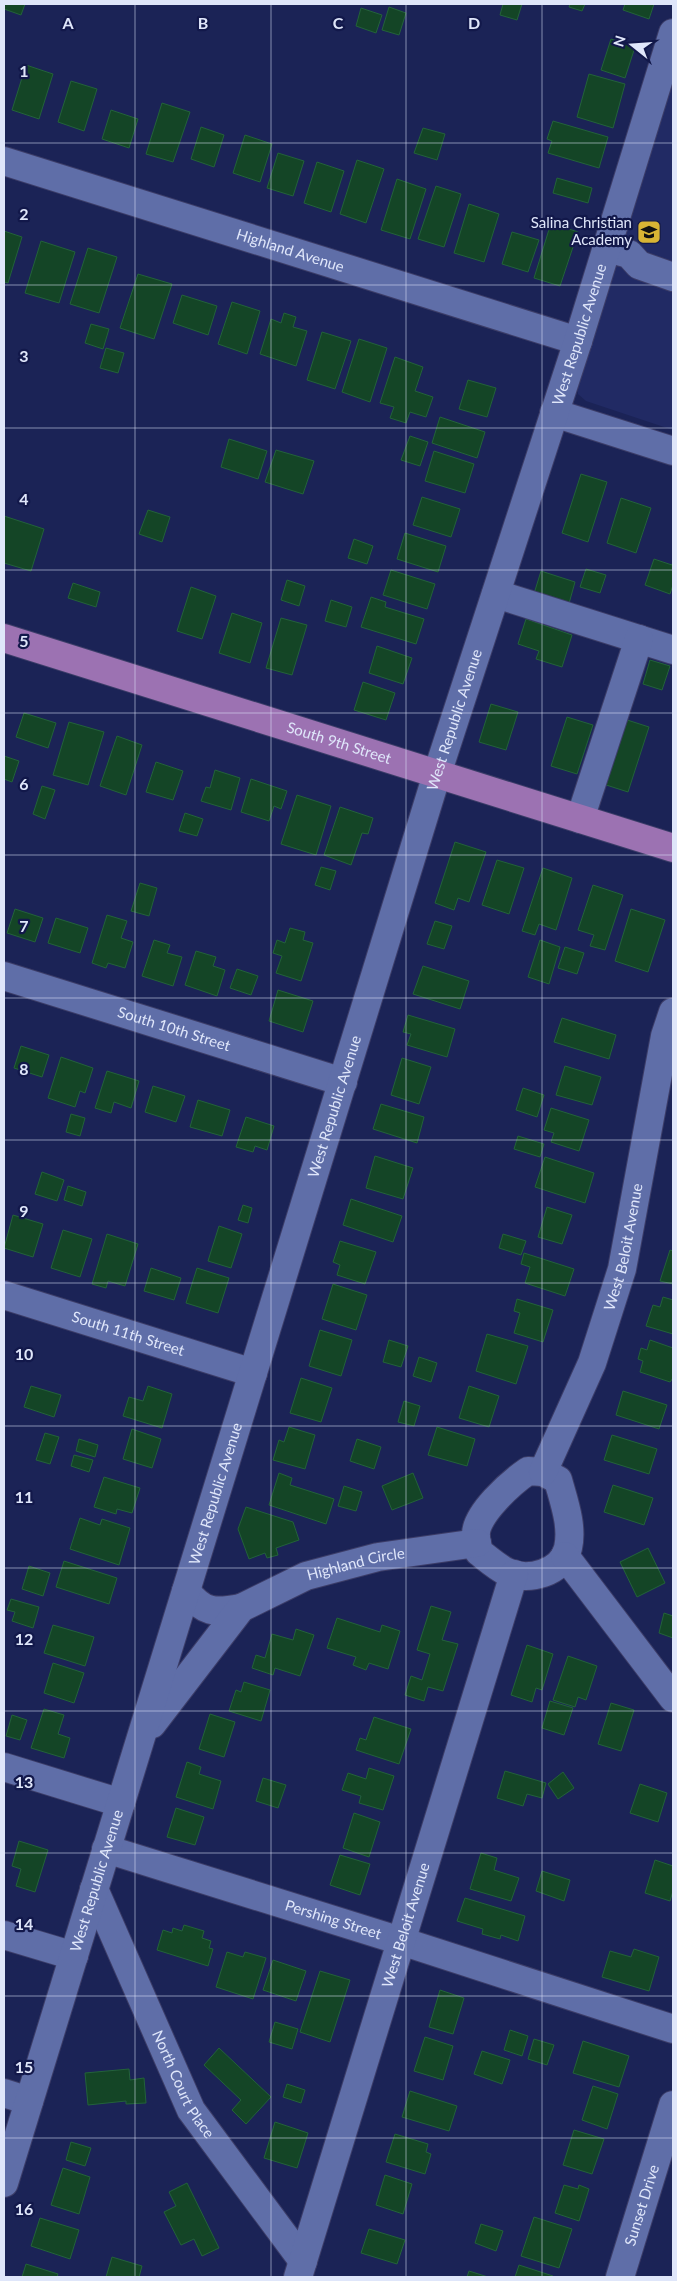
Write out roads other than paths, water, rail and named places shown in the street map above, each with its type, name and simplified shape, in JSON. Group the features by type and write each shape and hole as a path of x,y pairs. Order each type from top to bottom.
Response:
{"main road":[{"name":"South 9th Street","path":"4,638 673,848"}],"street":[{"name":"West Republic Avenue","path":"4,2183 16,2097 74,1956 437,774 578,341 673,33"},
{"name":"Highland Avenue","path":"4,161 578,341"},
{"path":"606,248 629,254 639,265 673,277"},
{"path":"554,413 673,451"},
{"path":"496,594 673,650"},
{"path":"580,819 639,639"},
{"name":"South 10th Street","path":"4,976 342,1082"},
{"name":"West Beloit Avenue","path":"543,1472 592,1362 622,1269 665,1036 673,1012"},
{"name":"South 11th Street","path":"4,1295 253,1373"},
{"path":"528,1471 543,1472 558,1480 568,1515 568,1547 565,1556 555,1567 540,1574 524,1576 514,1574 494,1564 479,1552 475,1535 480,1518 514,1480 528,1471"},
{"name":"Highland Circle","path":"186,1591 196,1603 207,1610 221,1612 241,1608 306,1576 378,1557 477,1543"},
{"path":"565,1556 673,1698"},
{"name":"West Beloit Avenue","path":"301,2269 514,1574"},
{"name":"Highland Circle","path":"140,1739 241,1608"},
{"path":"4,1767 121,1803"},
{"name":"Pershing Street","path":"106,1850 401,1941 673,2029"},
{"name":"North Court Place","path":"94,1889 191,2110 301,2269"},
{"path":"4,1935 74,1956"},
{"name":"Sunset Drive","path":"620,2277 673,2105"}],"place":[{"name":"Salina Christian Academy","path":"649,232"}]}
